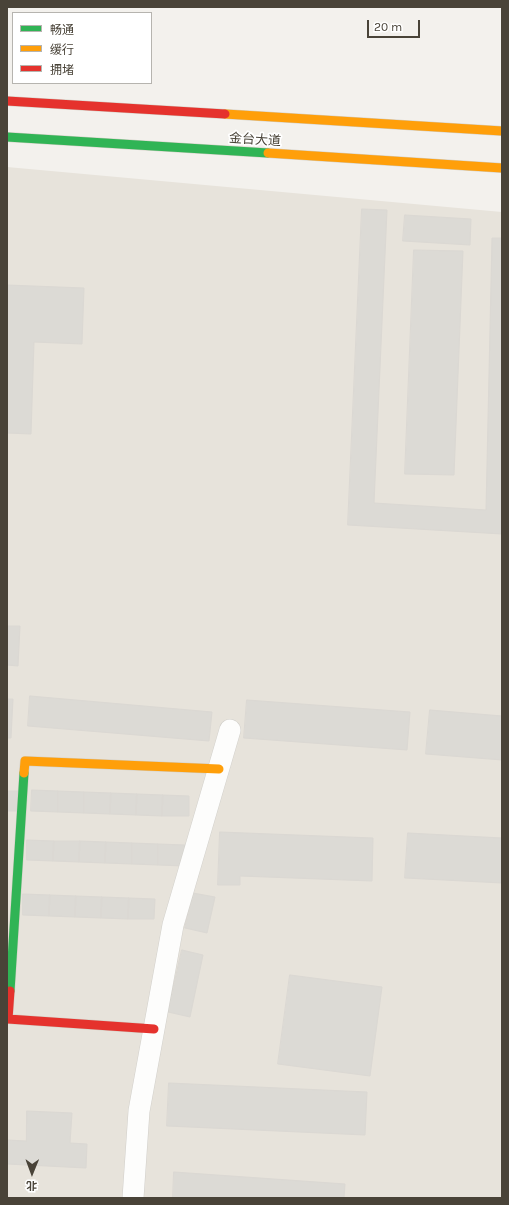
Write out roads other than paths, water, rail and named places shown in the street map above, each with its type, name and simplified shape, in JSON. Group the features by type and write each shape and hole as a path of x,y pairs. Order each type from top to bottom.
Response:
{"main road":[{"name":"金台大道","path":"7,101 502,131"},
{"name":"金台大道","path":"7,137 502,168"},
{"path":"154,1029 8,1019 24,761 219,769"}],"street":[{"path":"133,1198 138,1111 173,925 230,730"}]}
